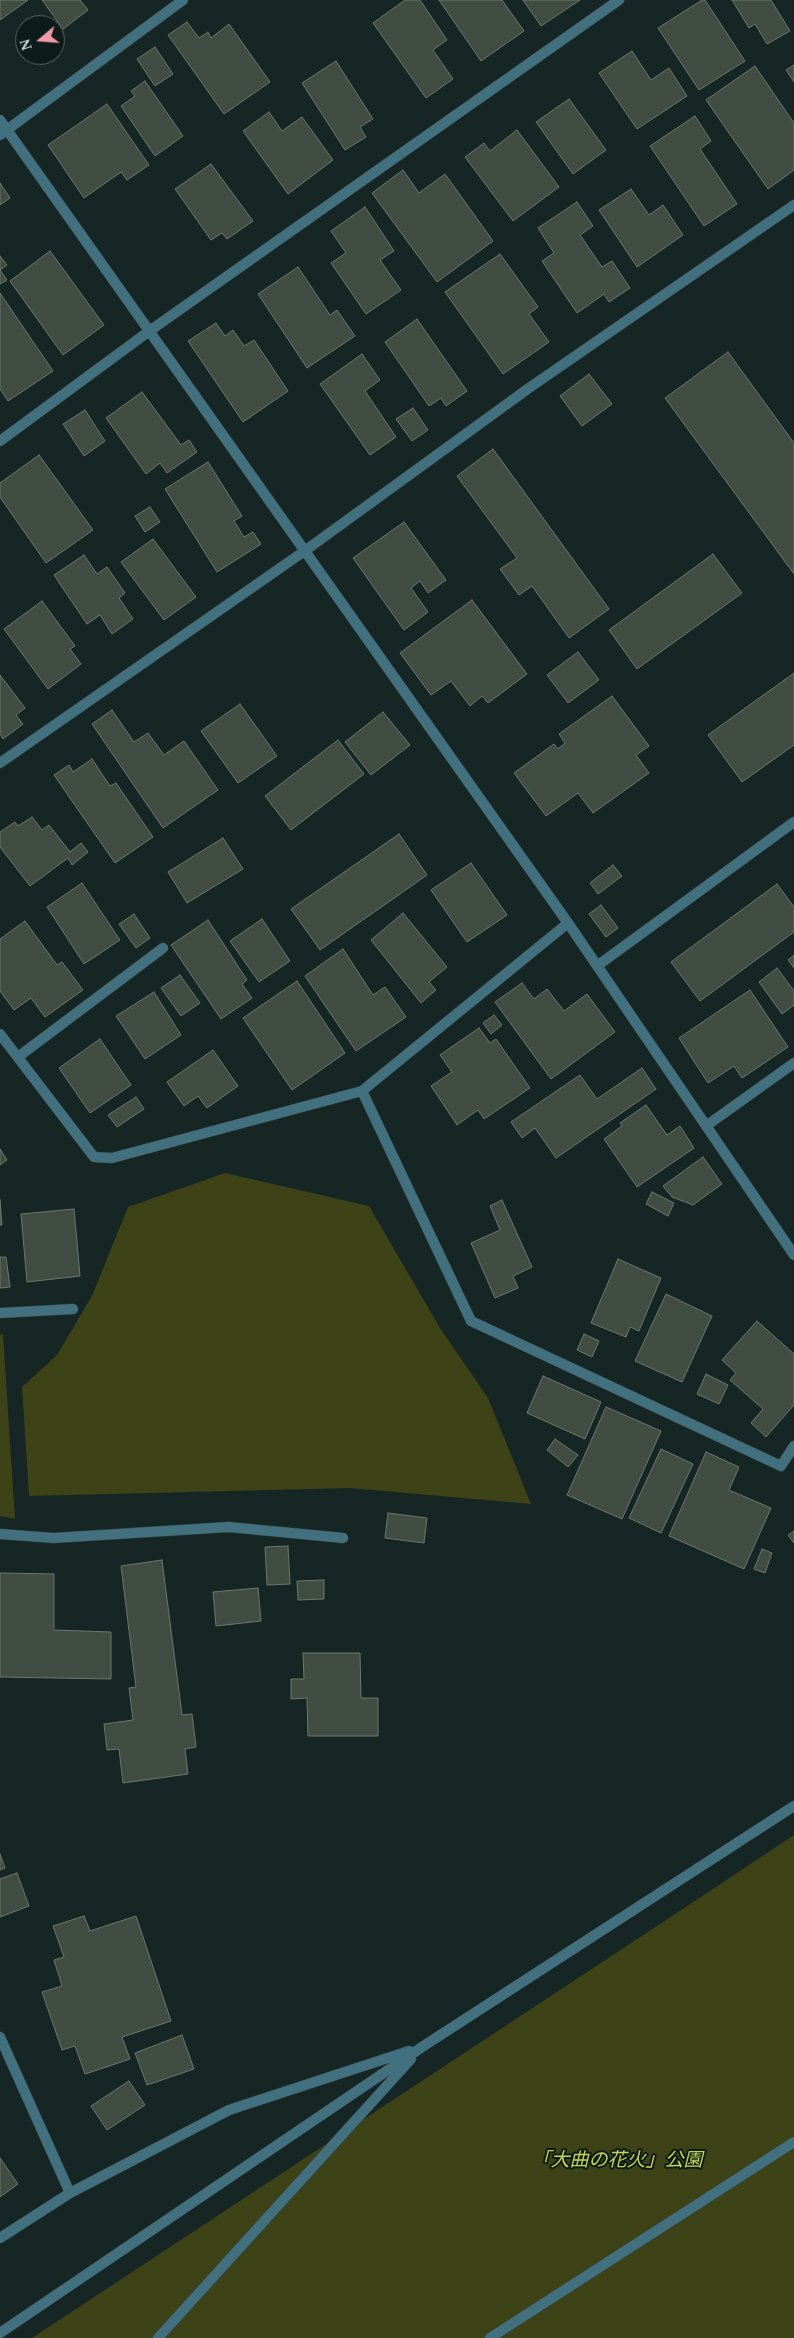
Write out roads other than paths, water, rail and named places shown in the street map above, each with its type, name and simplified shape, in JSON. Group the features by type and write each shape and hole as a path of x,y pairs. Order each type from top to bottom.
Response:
{"street":[{"path":"4,132 183,0"},
{"path":"0,441 148,332 619,0"},
{"path":"0,120 4,132 306,550 568,923 794,1255"},
{"path":"0,763 306,550 529,388 794,205"},
{"path":"597,966 794,822"},
{"path":"0,1034 94,1156 112,1158 362,1090 568,923"},
{"path":"18,1058 163,948"},
{"path":"706,1126 794,1063"},
{"path":"362,1090 471,1321 781,1466 794,1446"},
{"path":"0,1313 73,1309"},
{"path":"0,1534 54,1538 229,1527 343,1538"},
{"path":"0,2333 422,2047 794,1806"},
{"path":"0,2037 70,2193"},
{"path":"0,2238 70,2193 229,2110 422,2047"},
{"path":"158,2338 422,2047"},
{"path":"490,2338 794,2142"}],"park label":[{"name":"「大曲の花火」公園","path":"617,2162"}]}
